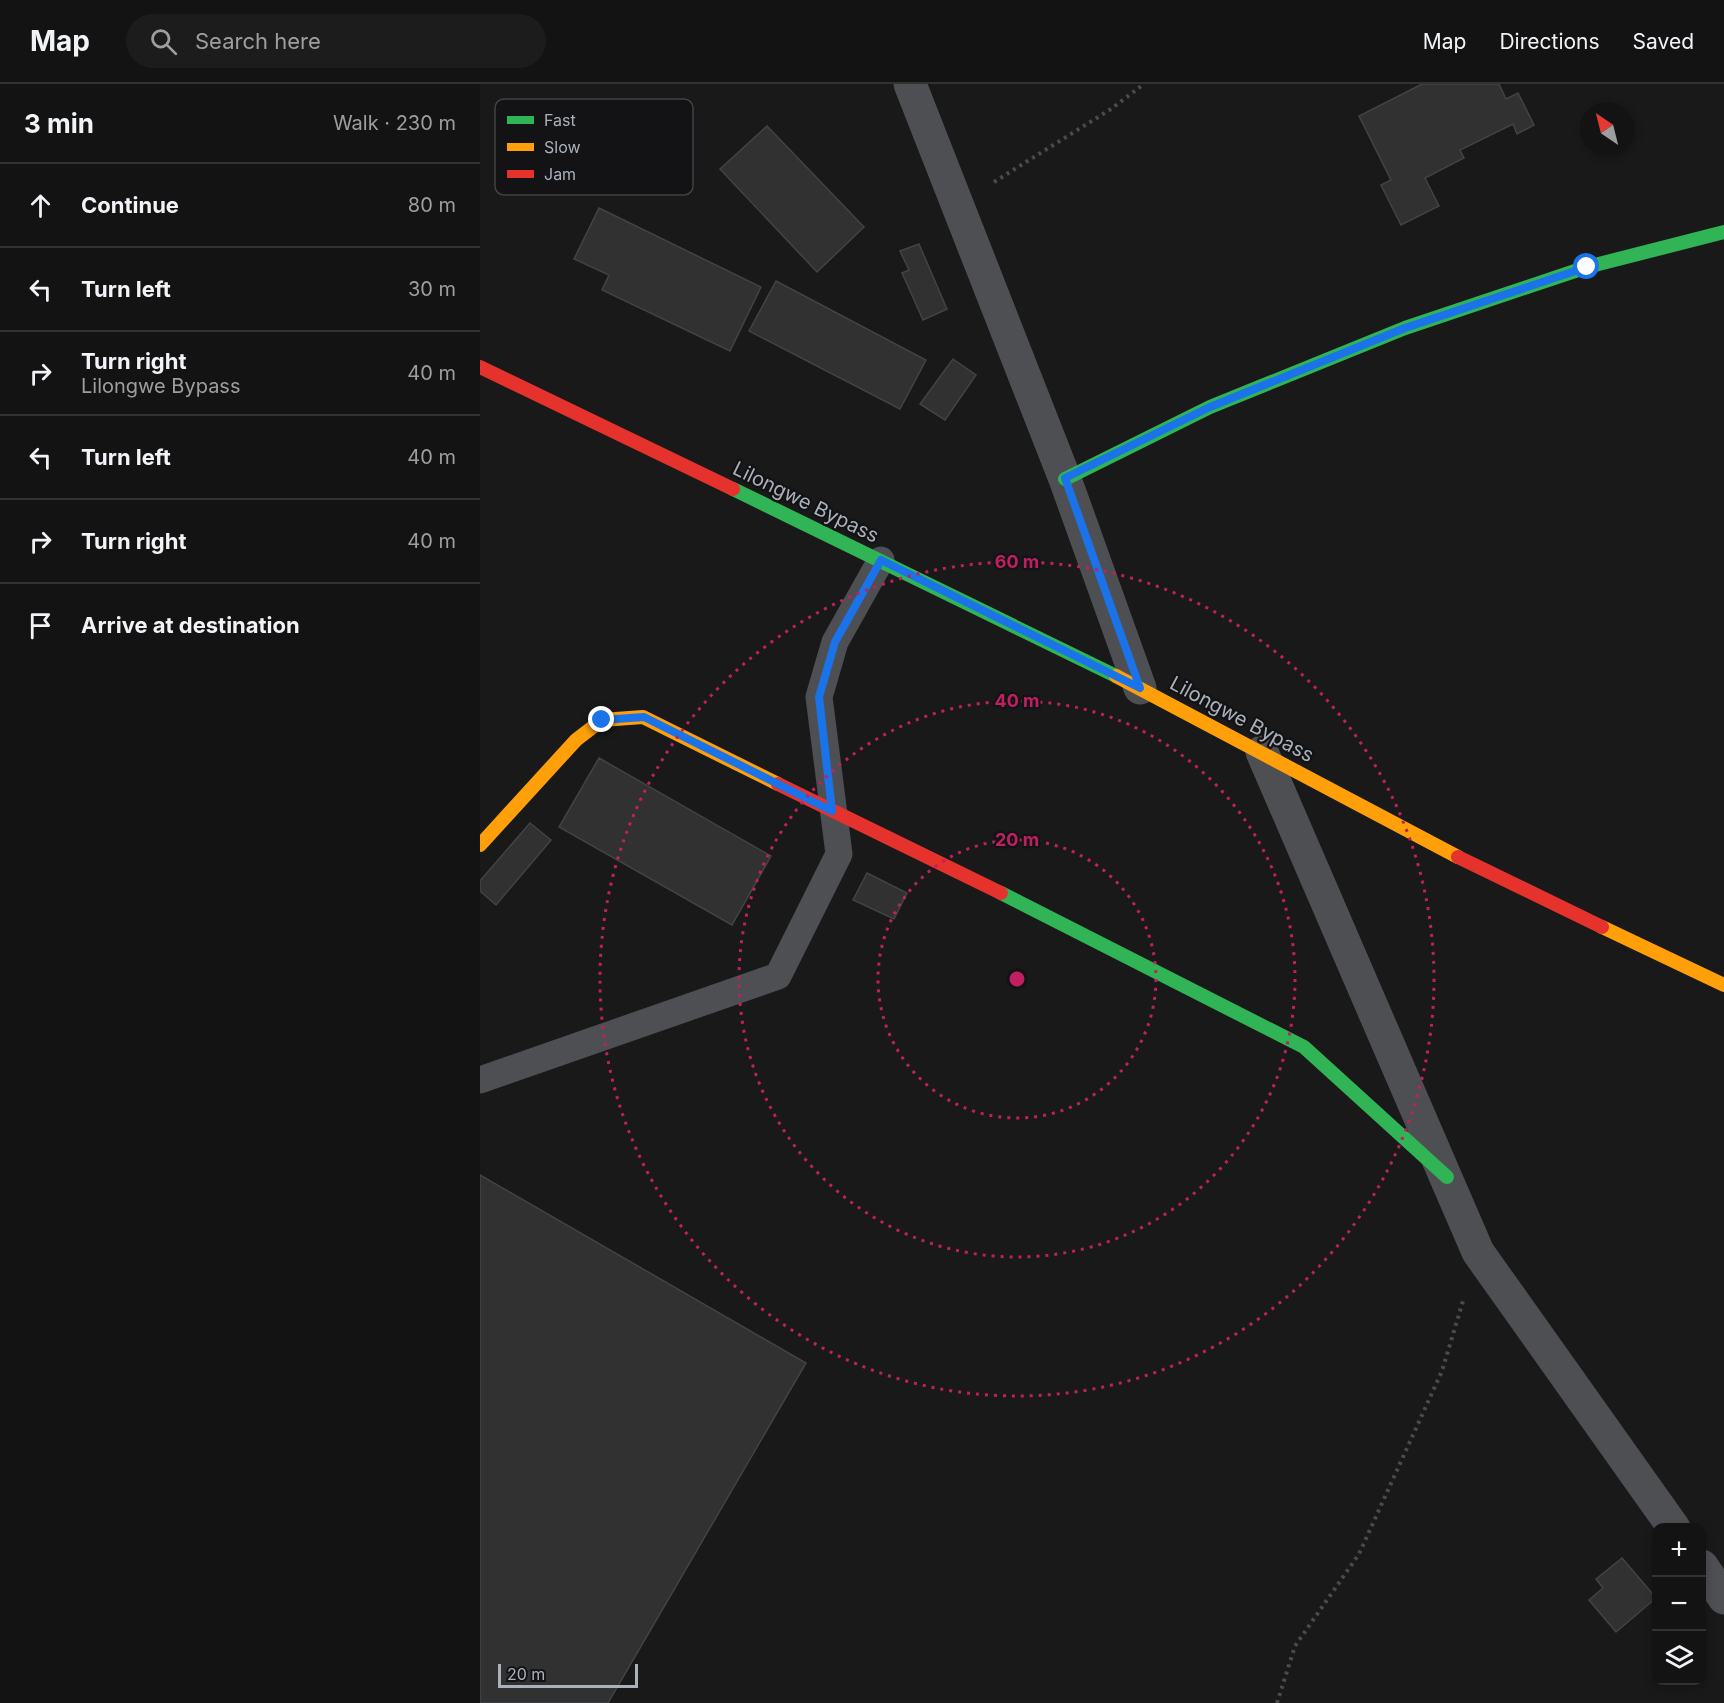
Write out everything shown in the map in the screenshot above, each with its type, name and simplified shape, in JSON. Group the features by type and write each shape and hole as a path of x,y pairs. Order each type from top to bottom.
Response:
{"street":[{"path":"910,84 1065,478 1140,688"},
{"path":"1065,478 1210,407 1405,328 1587,267 1724,232"},
{"name":"Lilongwe Bypass","path":"480,367 881,560 1140,688 1491,874 1724,984"},
{"path":"480,845 576,740 602,720 644,717 1070,926 1304,1047 1447,1176"},
{"path":"1262,752 1478,1252 1671,1523"},
{"path":"1706,1573 1724,1598"}],"lane":[{"path":"480,1080 778,976 839,854 819,697 835,642 881,560"}],"path":[{"path":"957,204 1111,109 1144,84"},
{"path":"1277,1703 1294,1646 1359,1554 1437,1382 1478,1252"}],"building":[{"path":"1422,84 1499,84 1506,99 1518,93 1534,125 1517,134 1513,124 1460,150 1464,158 1425,178 1439,206 1401,225 1381,185 1391,180 1359,116"},
{"path":"767,126 864,227 817,272 720,169"},
{"path":"599,208 761,287 730,351 602,290 609,275 574,259"},
{"path":"919,244 947,309 923,320 902,273 909,270 900,251"},
{"path":"776,281 926,360 900,409 749,331"},
{"path":"953,359 976,375 945,420 920,404"},
{"path":"599,758 771,856 732,925 559,827"},
{"path":"530,823 551,840 496,905 480,891 480,881"},
{"path":"867,873 907,893 894,919 853,900"},
{"path":"480,1175 806,1363 608,1703 480,1703"},
{"path":"1622,1558 1652,1593 1652,1601 1616,1632 1589,1600 1603,1588 1596,1579"}],"traffic: fast":[{"path":"1065,479 1210,407 1405,328 1587,267 1724,232"},
{"path":"733,489 1116,676"},
{"path":"1001,893 1304,1047 1447,1177"}],"traffic: slow":[{"path":"1116,676 1458,857"},
{"path":"480,845 576,740 602,720 643,717 778,784"},
{"path":"1602,927 1724,985"}],"traffic: jam":[{"path":"480,367 733,489"},
{"path":"778,784 1001,893"},
{"path":"1458,857 1602,927"}],"route":[{"path":"602,720 644,717 832,811 819,697 835,642 881,560 1140,688 1065,478 1210,407 1405,328 1587,267"}]}
